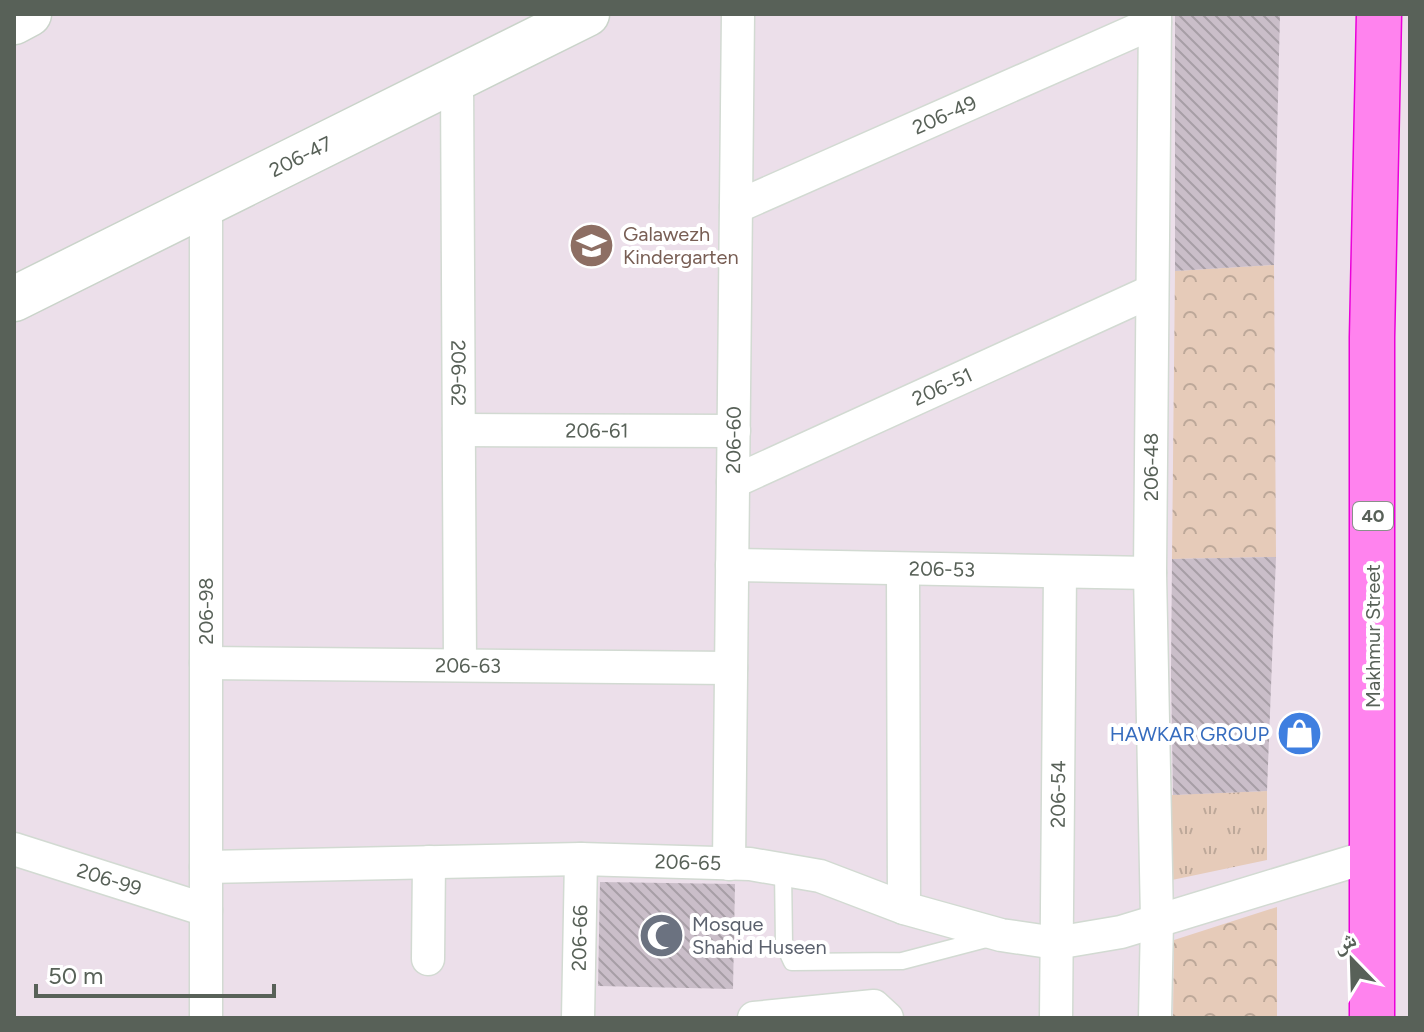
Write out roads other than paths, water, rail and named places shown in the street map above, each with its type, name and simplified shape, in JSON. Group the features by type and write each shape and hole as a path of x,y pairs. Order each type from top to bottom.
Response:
{"highway":[{"name":"Makhmur Street","path":"1372,1018 1373,316 1379,14"},
{"path":"1378,93 1386,155 1393,171 1410,186"},
{"path":"1373,316 1377,297 1385,282 1410,264"}],"street":[{"path":"14,22 29,14"},
{"name":"206-47","path":"14,299 587,14"},
{"name":"206-60","path":"729,864 738,14"},
{"name":"206-49","path":"736,207 1155,18"},
{"name":"206-48","path":"1155,18 1150,573 1157,920 1155,1018"},
{"name":"206-62","path":"457,79 460,665"},
{"name":"206-98","path":"206,204 206,1018"},
{"name":"206-51","path":"733,482 1152,291"},
{"name":"206-61","path":"459,430 734,431"},
{"name":"206-53","path":"732,565 1150,573"},
{"path":"903,569 904,908"},
{"name":"206-54","path":"1056,1018 1060,572"},
{"name":"206-63","path":"206,663 731,668"},
{"name":"206-99","path":"14,849 206,910"},
{"name":"206-65","path":"206,867 581,859 750,864 820,876 904,908 1001,935 1056,943 1121,932 1374,855"},
{"name":"206-66","path":"578,1018 581,859"},
{"path":"428,959 429,862"},
{"path":"754,1018 874,1006 887,1018"}],"lane":[{"path":"783,870 784,945 792,962 902,961 1001,935"}],"place":[{"name":"Galawezh Kindergarten","path":"592,245"},
{"name":"HAWKAR GROUP","path":"1300,734"},
{"name":"Mosque Shahid Huseen","path":"661,935"}]}
